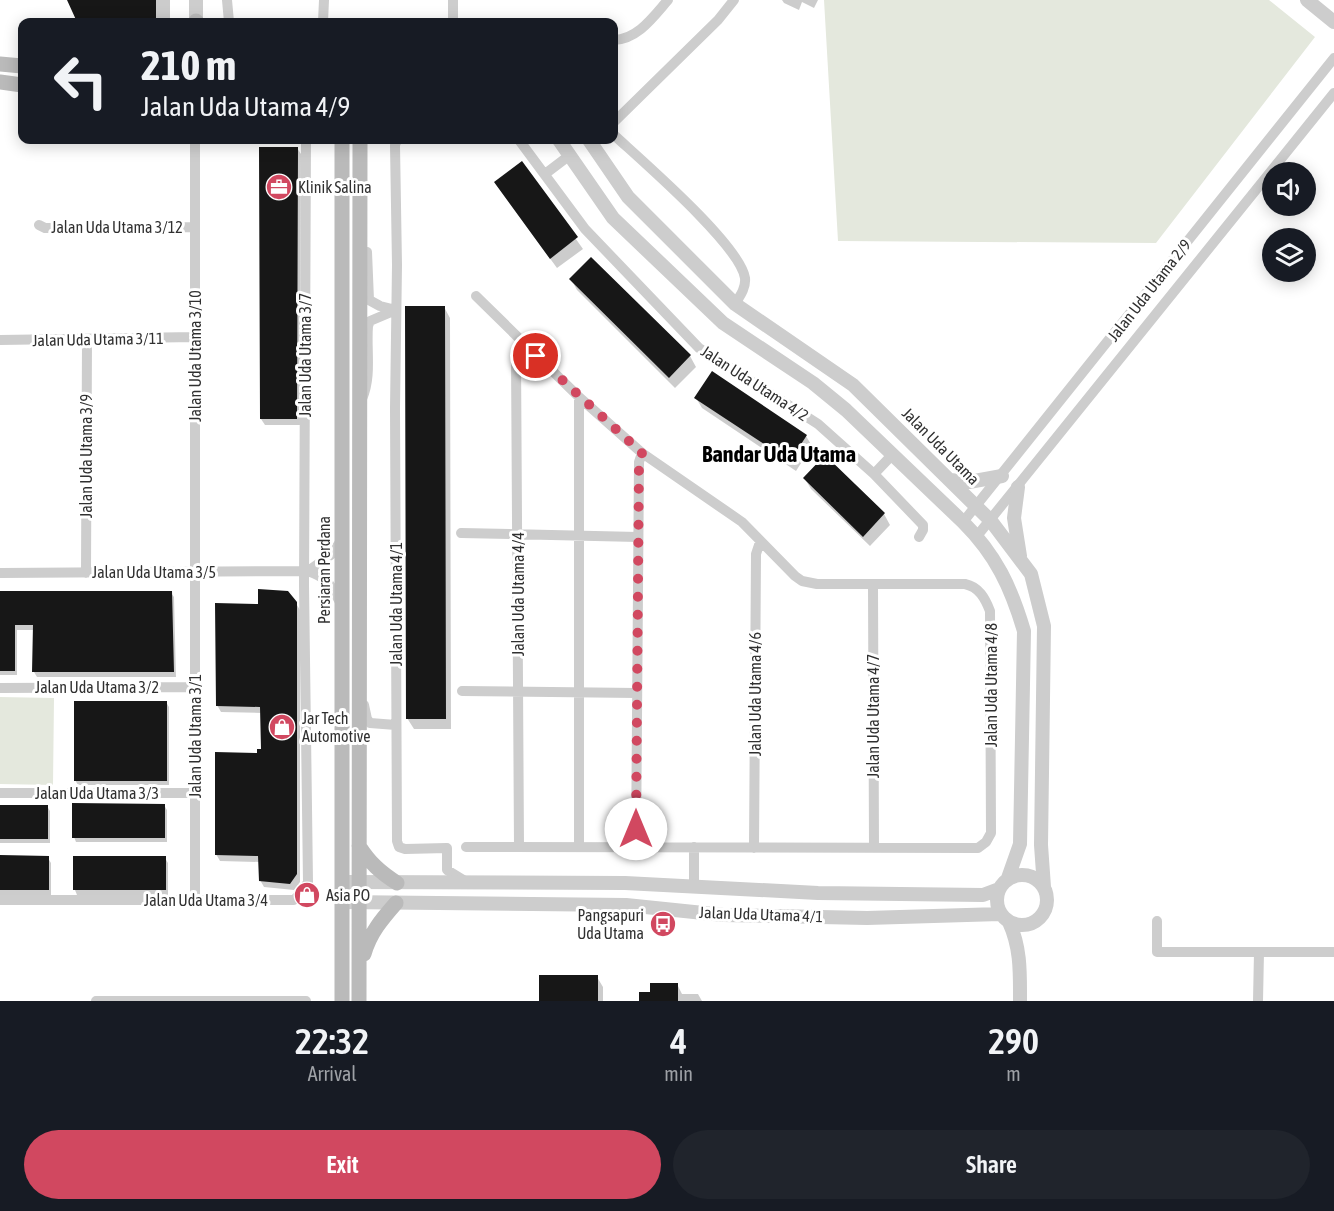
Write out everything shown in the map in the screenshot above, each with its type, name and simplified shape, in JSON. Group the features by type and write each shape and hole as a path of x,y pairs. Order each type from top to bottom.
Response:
{"main road":[{"path":"0,64 18,66"},
{"path":"0,82 18,84"},
{"name":"Persiaran Perdana","path":"342,144 342,1001"},
{"path":"359,1001 360,144"},
{"path":"359,846 369,862 381,873 397,882"},
{"path":"359,968 369,937 396,903"}],"street":[{"path":"196,0 196,18"},
{"path":"227,0 229,18"},
{"path":"324,0 324,18"},
{"path":"453,0 453,18"},
{"path":"618,40 625,39 642,29 668,0"},
{"path":"1307,0 1334,22"},
{"path":"618,119 718,20 728,2"},
{"name":"Jalan Uda Utama 2/9","path":"963,522 1334,58"},
{"name":"Jalan Uda Utama 2/9","path":"977,536 1334,93"},
{"path":"618,139 700,215 738,261 745,279 743,292 735,304"},
{"name":"Jalan Uda Utama 3/10","path":"195,144 195,572"},
{"name":"Jalan Uda Utama 3/7","path":"306,144 306,571"},
{"name":"Jalan Uda Utama 4/1","path":"395,144 397,844 405,849 447,848 447,870 467,883"},
{"name":"Jalan Uda Utama 4/2","path":"522,144 585,229 699,348 819,424 874,474 922,525 923,530 919,537"},
{"path":"562,144 613,218 723,323 813,383 846,410 977,536 1000,568 1015,602 1024,631 1020,844 1003,884 997,906 1014,933 1020,959 1020,1001"},
{"name":"Jalan Uda Utama","path":"594,144 628,197 735,304 853,385 991,521 1031,574 1044,626 1041,845 1044,887"},
{"path":"545,174 570,155"},
{"name":"Jalan Uda Utama 3/12","path":"39,225 45,228 195,227"},
{"path":"360,225 367,254 369,300 380,306 396,310"},
{"name":"Jalan Uda Utama 4/8","path":"476,296 579,397 642,453 742,522 802,581 817,584 965,584 973,586 982,593 990,611 992,833 978,848 874,848"},
{"path":"360,405 367,388 368,326 370,321 396,310"},
{"name":"Jalan Uda Utama 3/11","path":"0,340 195,338"},
{"name":"Jalan Uda Utama 3/9","path":"86,573 87,339"},
{"name":"Jalan Uda Utama 4/4","path":"519,847 516,356 522,342"},
{"path":"579,397 579,847"},
{"path":"636,847 639,462 642,453"},
{"path":"874,474 893,454"},
{"path":"950,480 969,482 1002,476"},
{"path":"1018,487 1014,518 1020,560"},
{"path":"461,533 638,537"},
{"path":"306,571 332,555 342,538"},
{"name":"Jalan Uda Utama 4/6","path":"754,848 756,554 760,542"},
{"path":"306,571 323,576 343,607"},
{"name":"Jalan Uda Utama 3/5","path":"0,573 306,571"},
{"name":"Jalan Uda Utama 3/4","path":"0,900 294,900 303,891 308,882 306,571"},
{"name":"Jalan Uda Utama 3/1","path":"195,572 195,900"},
{"name":"Jalan Uda Utama 4/7","path":"873,585 874,848"},
{"path":"359,678 367,719 370,723 396,725"},
{"name":"Jalan Uda Utama 3/2","path":"0,688 195,687"},
{"path":"462,691 637,693"},
{"name":"Jalan Uda Utama 3/3","path":"0,793 195,793"},
{"path":"466,847 874,848"},
{"path":"694,847 694,888"},
{"path":"1003,884 1024,874 1039,881 1047,895 1045,909 1041,916 1032,923 1017,925 1005,918"},
{"name":"Jalan Uda Utama 4/1","path":"342,882 625,883 818,893 971,895 982,895 1003,884"},
{"name":"Jalan Uda Utama 4/1","path":"342,902 626,905 723,915 1005,918"},
{"path":"1157,921 1157,952 1334,952"},
{"path":"1020,959 1032,923"},
{"path":"1258,1001 1259,952"},
{"path":"96,1001 306,1001"}],"shaded area":[{"path":"824,0 1269,0 1315,37 1156,243 838,241"},
{"path":"0,697 54,698 53,785 0,784"}],"building":[{"path":"67,0 156,0 156,18 75,18"},
{"path":"259,147 298,147 297,419 260,419"},
{"path":"522,161 578,237 550,259 494,182"},
{"path":"591,257 691,355 669,378 569,279"},
{"path":"405,306 445,306 446,719 406,719"},
{"path":"712,371 807,435 790,461 694,398"},
{"path":"825,455 885,513 863,537 803,478"},
{"path":"258,589 288,591 297,602 297,874 290,884 259,881 258,856 215,855 215,752 257,753 257,749 261,749 260,707 216,706 215,603 258,604"},
{"path":"0,591 172,591 174,672 32,672 33,625 15,625 15,671 0,671"},
{"path":"74,701 167,701 167,781 74,781"},
{"path":"72,803 165,804 165,838 72,838"},
{"path":"0,805 48,805 48,839 0,839"},
{"path":"0,855 49,856 49,890 0,890"},
{"path":"73,856 166,856 166,890 73,890"},
{"path":"539,975 598,975 598,1001 539,1001"},
{"path":"650,983 678,983 678,1001 639,1001 639,992 650,992"}],"place":[{"name":"Klinik Salina","path":"279,187"},
{"name":"Jar Tech Automotive","path":"282,727"},
{"name":"Asia PO","path":"307,895"},
{"name":"Pangsapuri Uda Utama","path":"663,924"}],"district":[{"name":"Bandar Uda Utama","path":"779,454"}],"route":[{"path":"536,356 642,453 639,462 636,829"}]}
